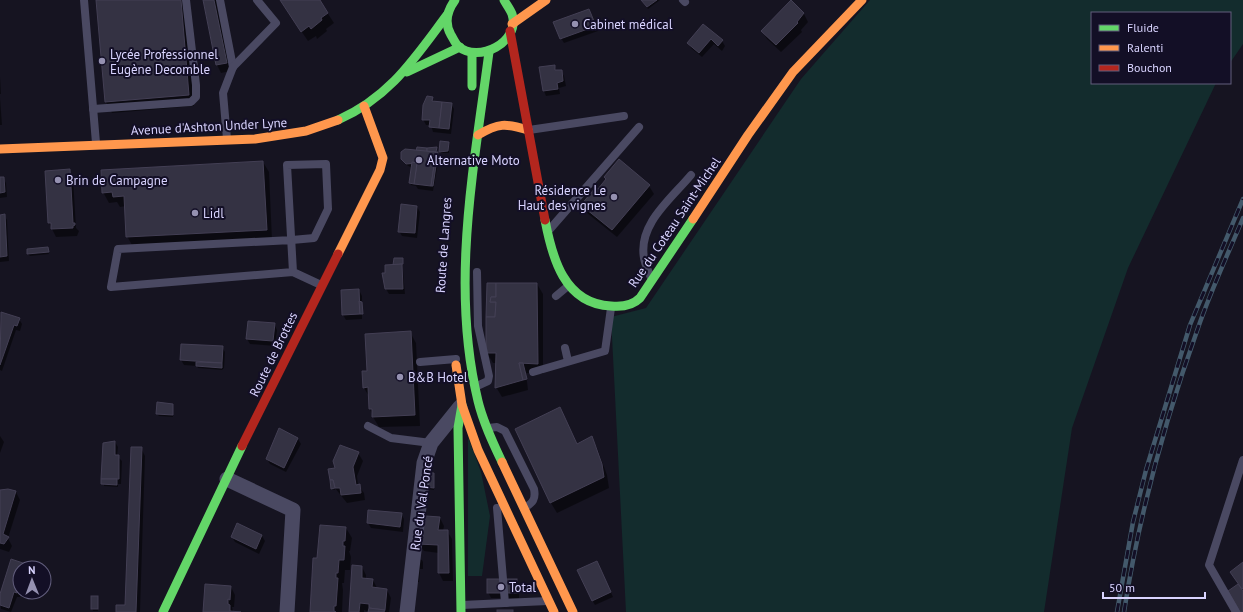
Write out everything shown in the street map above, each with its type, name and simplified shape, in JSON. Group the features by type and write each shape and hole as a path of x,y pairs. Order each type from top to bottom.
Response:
{"street":[{"name":"Avenue d'Ashton Under Lyne","path":"0,149 96,144 253,139 302,133 334,123 377,98 402,75 447,15 455,0"},
{"name":"Rue du Coteau Saint-Michel","path":"504,0 510,8 517,69 547,232 556,267 580,297 591,303 611,307 636,302 652,281 748,135 792,72 862,0"},
{"path":"447,15 447,25 450,35 460,48 472,52 492,50 507,39 511,27 546,0"},
{"name":"Avenue d'Ashton Under Lyne","path":"402,75 460,48"},
{"path":"492,50 517,69"},
{"name":"Route de Langres","path":"492,50 478,135 464,272 465,321 469,358 475,387 493,443 509,480 524,508 573,612"},
{"path":"471,97 472,52"},
{"name":"Route de Brottes","path":"163,612 380,170 383,158 370,116 364,106"},
{"path":"478,135 490,127 501,123 508,123 528,130"},
{"path":"455,356 462,405 478,450 508,517 554,612"},
{"path":"461,608 458,510 458,428 462,405"},
{"name":"Rue du Val Poncé","path":"407,612 424,463 431,443 462,405"},
{"path":"227,479 293,510 287,612"}],"lane":[{"path":"84,0 96,144"},
{"path":"93,109 191,102 196,97 196,85 186,0"},
{"path":"220,0 233,67"},
{"path":"227,140 223,93 233,67 276,23 256,0"},
{"path":"528,130 624,116"},
{"path":"547,232 639,127"},
{"path":"293,272 292,240 287,165 326,164 328,209 314,238 292,240 118,249 111,287 293,272 322,286"},
{"path":"652,281 644,258 643,241 648,225 691,175"},
{"path":"460,389 485,384 488,376 478,326 477,272"},
{"path":"556,296 569,285"},
{"path":"534,372 605,350 611,307"},
{"path":"565,348 568,361"},
{"path":"420,362 455,356 469,358"},
{"path":"368,426 391,438 431,443"},
{"path":"488,428 497,427 505,431 534,489 535,497 532,503 508,517"},
{"path":"1236,612 1209,565 1243,460"},
{"path":"505,603 495,488 509,480"},
{"path":"461,608 505,603 549,602"}],"green space":[{"path":"870,0 1243,0 1243,44 1231,62 1231,12 1091,12 1091,84 1216,84 1128,268 1072,428 1044,612 626,612 611,317 646,308 801,79"},
{"path":"468,437 481,472 490,516 482,576 468,576"}],"building":[{"path":"96,0 181,0 189,95 105,102"},
{"path":"203,0 214,0 227,63 216,65"},
{"path":"280,0 320,0 328,13 311,29 309,26 301,32"},
{"path":"641,0 657,0 647,7"},
{"path":"791,0 804,13 797,22 798,23 776,45 761,31"},
{"name":"Cabinet médical","path":"589,9 596,26 560,39 553,22"},
{"path":"703,24 723,40 718,46 711,39 699,53 687,43"},
{"path":"555,65 555,70 562,70 563,81 557,83 558,89 543,91 539,67"},
{"path":"427,96 433,97 432,101 442,102 439,128 429,127 430,120 422,120 423,105"},
{"path":"442,102 452,103 449,129 439,128"},
{"path":"440,141 449,142 448,151 439,152"},
{"path":"417,147 427,148 427,152 416,151"},
{"path":"437,147 436,152 427,152 427,148"},
{"path":"405,149 436,152 431,186 414,184 417,163 406,164 401,159 401,152"},
{"path":"436,152 438,152 433,186 431,186"},
{"name":"Résidence Le Haut des vignes","path":"619,159 650,185 612,230 581,205 595,188 598,189 606,179 604,177"},
{"name":"Lidl","path":"263,161 267,230 126,237 124,196 113,197 112,192 102,193 101,170"},
{"path":"412,162 417,163 414,184 409,183"},
{"path":"70,169 73,223 75,223 75,225 73,228 51,229 51,223 48,223 45,171"},
{"path":"0,177 4,177 5,192 0,193"},
{"path":"401,204 417,206 415,233 398,232"},
{"path":"5,214 7,256 0,257 0,215"},
{"path":"48,247 49,252 27,254 27,249"},
{"path":"394,258 403,258 403,264 393,265"},
{"path":"402,264 403,289 385,289 382,273 385,273 385,265"},
{"path":"487,283 496,283 496,297 491,297 490,302 496,302 495,317 486,317"},
{"path":"496,283 537,283 538,364 519,363 523,380 495,388 496,353 486,353 486,317 495,317 496,302 490,302 491,297 496,297"},
{"path":"359,289 360,314 342,315 341,290"},
{"path":"359,301 362,302 363,314 360,314"},
{"path":"1,312 20,318 17,326 14,325 0,365"},
{"path":"248,321 275,323 273,341 246,339"},
{"path":"411,331 415,415 372,417 372,409 369,409 368,387 363,388 362,371 367,371 365,334"},
{"path":"181,344 223,346 222,363 180,360"},
{"path":"196,362 222,363 222,368 196,366"},
{"path":"519,363 523,363 527,379 523,380"},
{"path":"157,402 173,404 173,415 156,414"},
{"path":"560,407 577,444 592,436 602,464 604,477 550,503 515,429"},
{"path":"279,428 298,438 284,468 266,459"},
{"path":"115,441 115,455 119,455 119,479 101,479 103,443"},
{"path":"340,445 359,452 353,467 356,485 360,484 361,493 341,495 340,488 335,488 333,480 330,480 328,469 335,468 333,461"},
{"path":"131,447 142,447 136,612 116,612 116,605 125,605"},
{"path":"428,473 434,473 434,488 425,487"},
{"path":"101,479 117,479 117,485 101,484"},
{"path":"330,480 333,480 335,488 331,489"},
{"path":"8,489 16,491 3,534 9,537 4,544 0,543 0,490"},
{"path":"368,510 402,513 400,527 367,523"},
{"path":"426,516 440,517 438,530 448,530 449,573 438,573 438,545 418,544 421,524 425,524"},
{"path":"237,523 262,535 256,549 231,537"},
{"path":"320,525 346,527 345,541 343,541 343,546 345,546 344,560 339,560 338,573 336,573 336,578 338,578 336,606 334,606 334,611 336,612 310,612 313,558 317,558"},
{"path":"11,559 14,560 12,560 12,598 9,608 0,605 0,594"},
{"path":"597,561 611,592 592,601 577,570"},
{"path":"1243,562 1243,588 1242,589 1230,572"},
{"path":"352,565 362,566 362,578 373,579 372,587 387,589 385,610 369,608 369,604 360,603 359,612 349,612"},
{"path":"487,579 517,579 517,593 487,593"},
{"path":"205,584 231,586 230,600 228,599 230,611 241,612 203,612"},
{"path":"1238,584 1243,591 1243,612 1240,612 1228,591"},
{"path":"91,596 98,596 98,609 91,609"},
{"path":"369,608 385,610 384,612 368,612"},
{"path":"497,610 513,610 513,612 497,612"}],"railway":[{"path":"1117,612 1133,522 1146,470 1190,325 1243,199"},
{"path":"1124,612 1145,504 1164,433 1203,314 1243,218"}],"traffic: fast":[{"path":"455,0 447,17 449,31 458,46 466,51 476,53 496,47 504,41 510,33 513,24 512,14 504,0"},
{"path":"338,120 356,111 387,88 412,61 447,15"},
{"path":"407,72 460,47"},
{"path":"489,52 467,226 465,270 466,314 470,358 478,401 485,425 502,462"},
{"path":"472,53 472,86"},
{"path":"545,220 557,263 571,288 582,297 595,303 619,306 630,304 640,298 693,219"},
{"path":"461,612 458,428 462,405"},
{"path":"163,612 242,446"}],"traffic: slow":[{"path":"512,24 546,0"},
{"path":"693,219 748,135 793,72 862,0"},
{"path":"338,254 380,170 383,158 364,106"},
{"path":"0,149 255,139 306,131 338,120"},
{"path":"478,135 491,128 502,125 514,126 528,130"},
{"path":"456,365 462,405 478,450 554,612"},
{"path":"502,462 573,612"}],"traffic: jam":[{"path":"510,31 545,220"},
{"path":"242,446 338,254"}],"place":[{"name":"Cabinet médical","path":"575,24"},
{"name":"Lycée Professionnel Eugène Decomble","path":"102,61"},
{"name":"Alternative Moto","path":"419,160"},
{"name":"Brin de Campagne","path":"58,180"},
{"name":"Résidence Le Haut des vignes","path":"614,197"},
{"name":"Lidl","path":"195,213"},
{"name":"B&B Hotel","path":"400,377"},
{"name":"Total","path":"501,587"}]}
